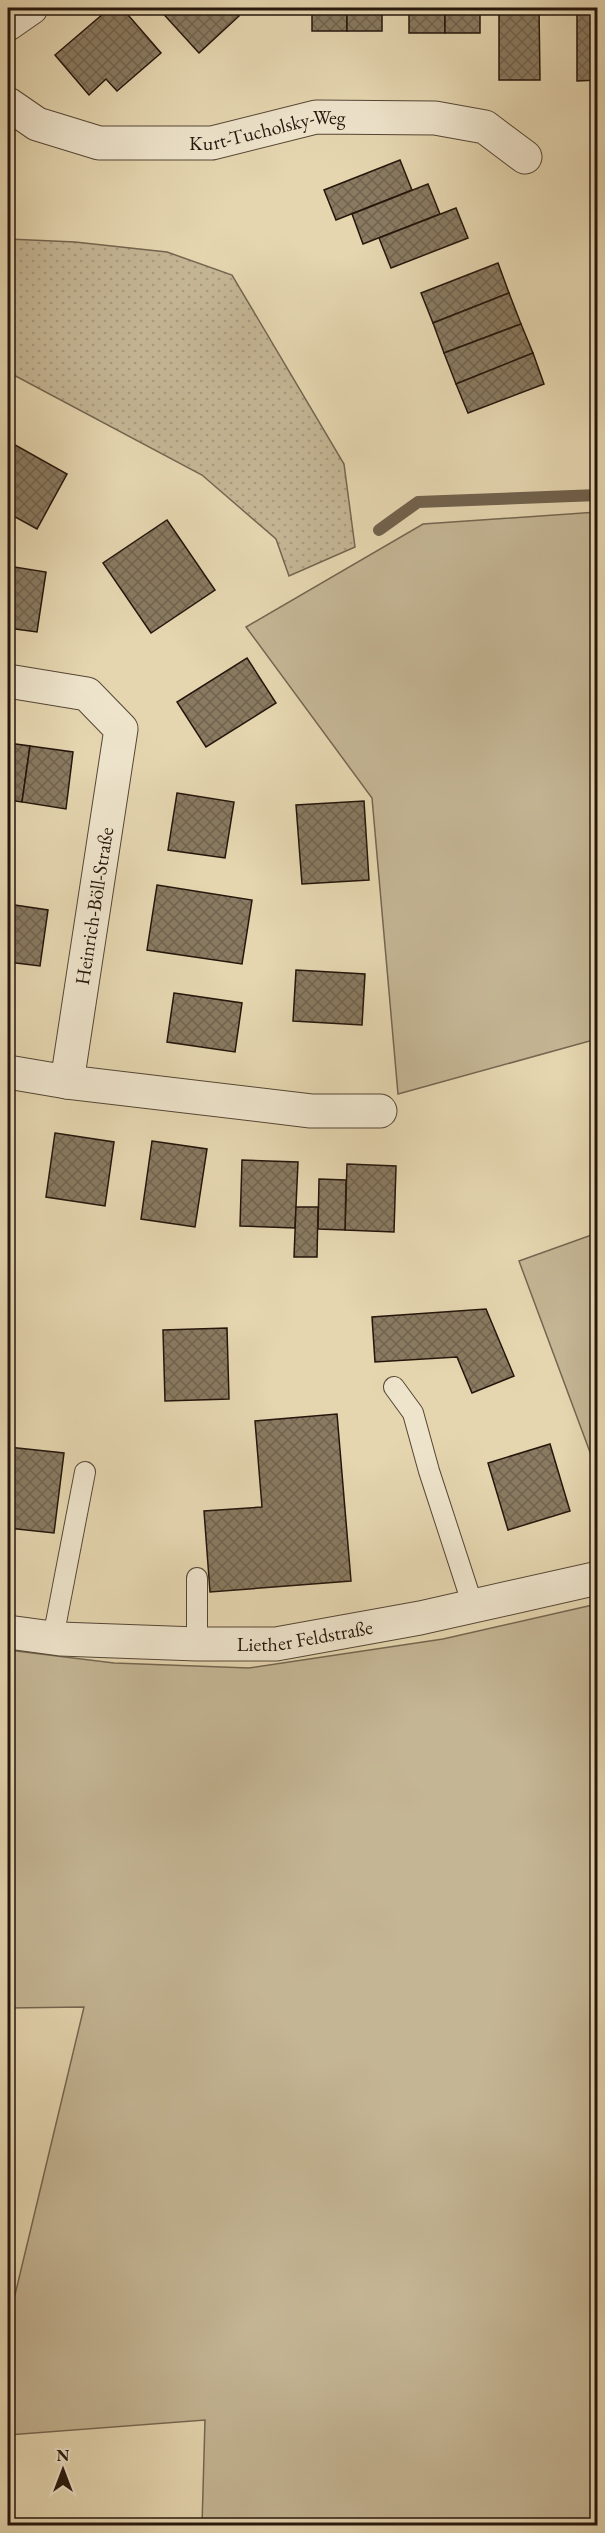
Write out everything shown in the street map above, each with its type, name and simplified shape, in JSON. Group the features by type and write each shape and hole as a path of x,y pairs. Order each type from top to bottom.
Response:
{"street":[{"path":"8,24 31,8"},
{"name":"Kurt-Tucholsky-Weg","path":"8,104 37,124 99,143 212,143 316,117 435,118 485,127 525,157"},
{"name":"Heinrich-Böll-Straße","path":"8,681 87,694 121,729 68,1082"},
{"path":"8,1072 68,1082 311,1111 380,1111"},
{"name":"Liether Feldstraße","path":"8,1632 53,1638 197,1644 276,1644 473,1606 597,1578"}],"lane":[{"path":"394,1387 413,1413 473,1606"},
{"path":"53,1638 85,1472"},
{"path":"197,1578 197,1644"}],"shaded area":[{"path":"8,239 75,242 167,252 232,275 344,464 355,547 289,576 276,539 202,475 8,372"},
{"path":"597,512 597,1039 398,1094 372,798 246,627 423,524"},
{"path":"598,1233 597,1471 519,1261"},
{"path":"597,1604 597,2525 202,2525 205,2420 8,2435 8,2324 84,2007 8,2008 8,1650 114,1663 249,1668 443,1639"}],"building":[{"path":"110,8 122,8 161,53 117,91 106,79 89,95 55,55"},
{"path":"158,8 231,8 239,16 199,53"},
{"path":"312,8 347,8 347,31 312,31"},
{"path":"347,8 382,8 382,31 347,31"},
{"path":"409,8 445,8 445,33 409,33"},
{"path":"445,8 480,8 480,33 445,33"},
{"path":"499,8 539,8 540,80 499,80"},
{"path":"577,8 598,8 598,80 577,81"},
{"path":"400,160 412,190 336,220 324,190"},
{"path":"428,184 440,214 363,244 352,214"},
{"path":"456,208 468,238 391,268 379,238"},
{"path":"498,263 509,293 433,323 421,293"},
{"path":"509,293 521,324 444,353 433,323"},
{"path":"521,324 533,353 456,384 444,353"},
{"path":"533,353 544,384 468,413 456,384"},
{"path":"8,441 67,474 37,529 8,513"},
{"path":"167,520 215,590 151,633 103,563"},
{"path":"8,566 46,572 37,632 8,628"},
{"path":"247,658 276,703 206,747 177,702"},
{"path":"8,743 30,746 22,802 8,800"},
{"path":"30,746 73,752 66,809 22,802"},
{"path":"177,793 234,802 225,858 168,850"},
{"path":"364,801 369,880 302,884 296,805"},
{"path":"157,885 252,900 242,964 147,950"},
{"path":"8,904 48,910 40,966 8,962"},
{"path":"296,970 365,974 362,1025 293,1021"},
{"path":"174,993 242,1003 235,1052 167,1042"},
{"path":"598,1063 598,1088 591,1065"},
{"path":"8,1113 13,1114 8,1153"},
{"path":"55,1133 114,1142 105,1206 46,1197"},
{"path":"152,1141 207,1149 195,1227 141,1219"},
{"path":"242,1160 298,1162 295,1228 240,1226"},
{"path":"347,1164 396,1166 394,1232 345,1230"},
{"path":"319,1179 346,1180 345,1230 318,1229"},
{"path":"296,1207 318,1207 317,1257 294,1257"},
{"path":"486,1309 514,1376 472,1393 457,1357 375,1362 372,1317"},
{"path":"227,1328 229,1399 165,1401 163,1330"},
{"path":"337,1414 351,1581 210,1592 204,1511 262,1507 255,1421"},
{"path":"550,1444 570,1511 508,1530 488,1463"},
{"path":"8,1447 64,1453 54,1533 8,1528"}],"waterway":[{"path":"379,530 418,502 598,495"}]}
